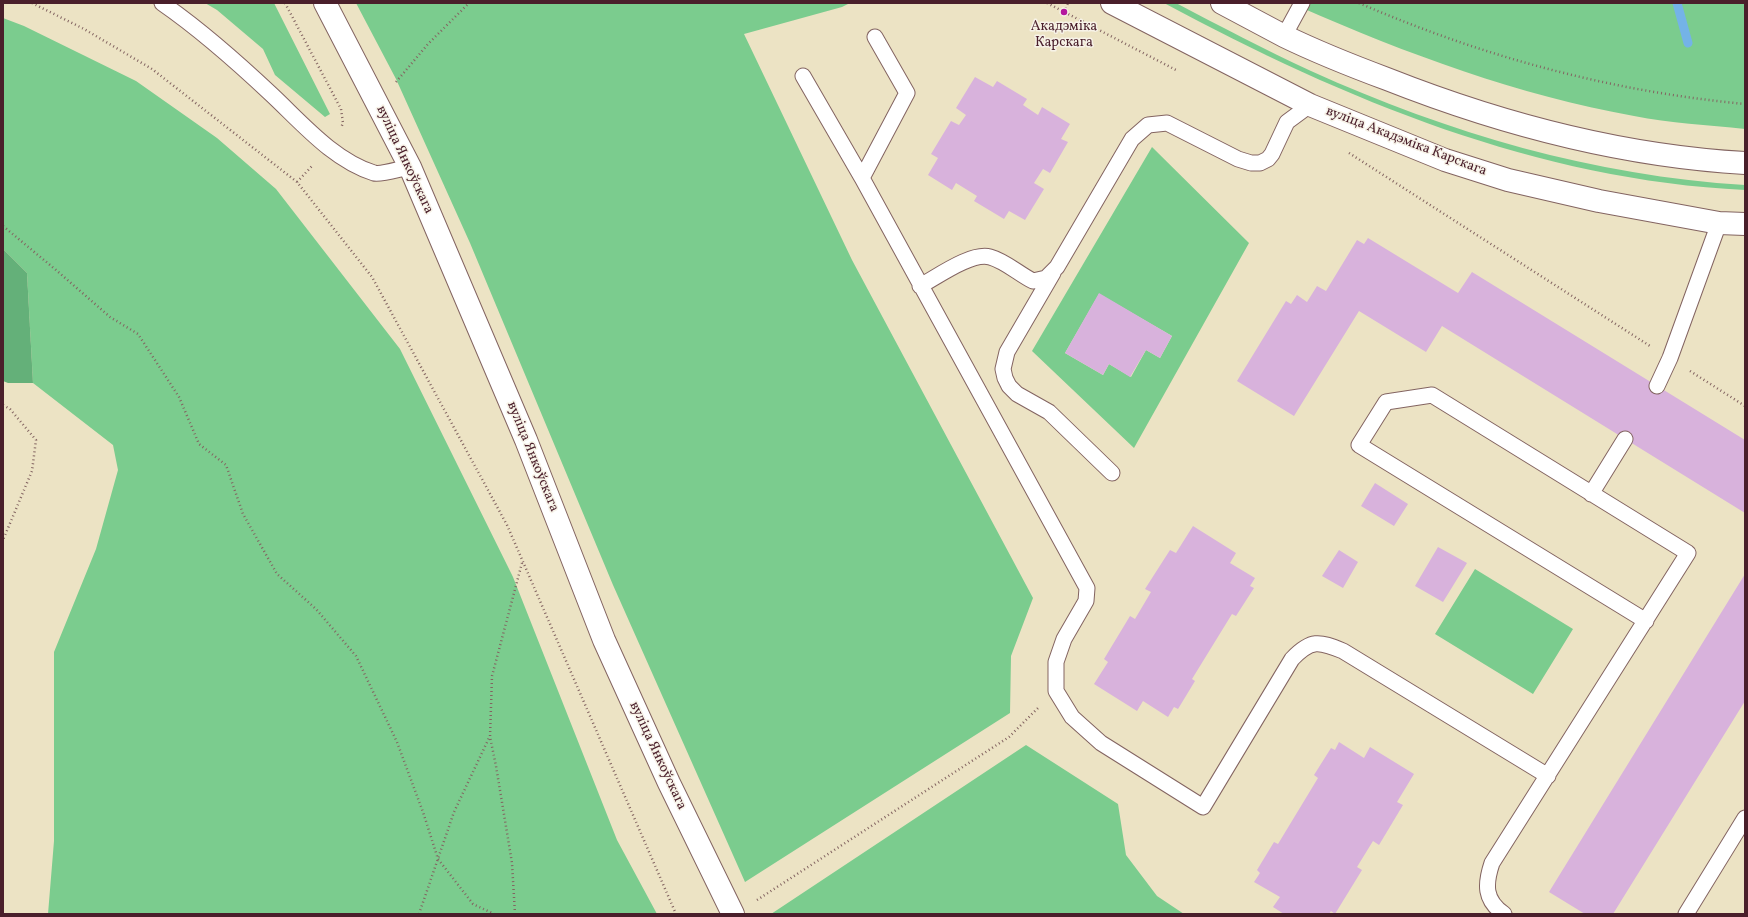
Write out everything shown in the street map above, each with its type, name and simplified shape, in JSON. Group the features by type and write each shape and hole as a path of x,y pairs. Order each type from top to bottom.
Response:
{"main road":[{"name":"вуліца Янкоўскага","path":"325,3 410,167 526,440 604,640 669,783 734,914"},
{"name":"вуліца Акадэміка Карскага","path":"1112,3 1310,105 1445,160 1508,180 1599,201 1719,222 1745,224"},
{"path":"1222,3 1284,36 1358,68 1436,98 1538,130 1629,149 1745,163"}],"lane":[{"path":"162,3 188,21 248,73 329,148 351,163 376,174 410,167"},
{"path":"1284,36 1302,3"},
{"path":"862,178 907,93 875,37"},
{"path":"803,76 862,178 1087,588 1086,600 1064,639 1056,662 1056,691 1072,717 1101,743 1203,807 1292,659 1302,648 1311,643 1326,644 1343,651 1548,776"},
{"path":"1112,473 1049,412 1017,394 1009,386 1005,378 1004,365 1007,352 1132,139 1148,125 1167,123 1238,159 1251,163 1260,163 1268,159 1272,154 1287,122 1310,105"},
{"path":"1657,386 1670,358 1719,222"},
{"path":"920,286 966,261 982,256 997,260 1033,281 1046,278 1057,267"},
{"path":"1504,914 1497,909 1489,895 1486,883 1492,863 1646,621 1688,553 1432,395 1386,402 1359,445 1646,621"},
{"path":"1591,494 1625,439"},
{"path":"1686,914 1745,818"}],"path":[{"path":"32,3 84,29 152,69 297,182 372,277 507,525 676,914"},
{"path":"285,3 341,109 343,123 329,148 297,182"},
{"path":"378,104 428,44 469,3"},
{"path":"1064,12 1068,3"},
{"path":"1359,3 1456,41 1520,62 1596,82 1640,90 1745,104"},
{"path":"1343,149 1745,406"},
{"path":"3,226 110,317 138,334 179,397 199,444 226,465 243,514 277,574 316,609 356,656 397,742 423,812 438,859 473,904 494,914"},
{"path":"3,405 10,409 36,440 32,471 3,540"},
{"path":"515,914 512,863 490,737 492,676 523,562"},
{"path":"754,901 1009,737 1056,691"},
{"path":"419,914 454,812 490,737"}],"green space":[{"path":"205,3 274,3 330,114 325,117 275,75 263,49 217,10"},
{"path":"356,3 850,3 842,7 744,34 852,260 1033,598 1011,656 1010,713 745,882 613,585 470,243 396,79"},
{"path":"1164,3 1176,3 1277,55 1363,93 1415,114 1469,132 1523,148 1577,161 1633,172 1689,180 1745,185 1745,190 1668,183 1592,170 1517,152 1444,129 1373,102 1302,72"},
{"path":"1302,3 1745,3 1745,129 1634,116 1548,97 1506,85 1422,57 1300,7"},
{"path":"3,18 24,26 136,81 217,138 276,189 400,349 513,577 617,840 657,914 48,914 54,841 54,652 96,549 118,470 113,445 33,383 27,273 3,249"},
{"path":"1152,147 1249,243 1134,448 1032,351","holes":["1099,294 1172,336 1160,358 1146,350 1131,377 1109,364 1103,375 1065,353"]},
{"path":"3,249 27,273 33,383 8,383 3,381"},
{"path":"1475,569 1573,629 1533,694 1435,634"},
{"path":"1026,745 1118,804 1126,855 1157,896 1184,914 771,914"}],"building":[{"path":"975,77 993,87 997,81 1027,99 1023,105 1038,115 1042,107 1070,124 1061,139 1068,142 1050,173 1043,169 1034,183 1044,189 1025,220 1009,211 1004,219 974,201 977,196 956,183 952,190 928,175 938,158 931,154 951,121 959,125 966,115 956,108"},
{"path":"1368,238 1458,293 1472,272 1745,440 1745,513 1442,326 1426,352 1359,311 1294,416 1237,381 1286,301 1291,304 1297,295 1307,302 1317,286 1326,291 1357,240 1364,244"},
{"path":"1099,293 1172,336 1160,358 1146,350 1130,377 1109,364 1103,375 1065,353"},
{"path":"1375,483 1408,504 1394,526 1361,506"},
{"path":"1193,526 1236,553 1230,563 1255,578 1250,586 1254,588 1236,616 1232,614 1192,679 1195,681 1178,709 1174,707 1168,717 1143,701 1137,711 1094,684 1108,662 1104,659 1130,616 1135,619 1151,592 1145,589 1170,550 1176,553"},
{"path":"1438,547 1467,563 1443,602 1415,586"},
{"path":"1339,550 1358,562 1343,588 1322,576"},
{"path":"1745,574 1745,701 1613,914 1585,914 1549,892"},
{"path":"1339,742 1364,758 1370,747 1414,774 1397,802 1403,805 1379,845 1373,841 1357,867 1362,870 1335,914 1331,911 1329,914 1284,914 1273,907 1280,897 1254,882 1260,873 1257,870 1274,842 1278,844 1318,778 1314,775 1331,748 1335,750"}],"waterway":[{"path":"1677,3 1688,43"}],"place":[{"name":"Акадэміка Карскага","path":"1064,12"}]}
